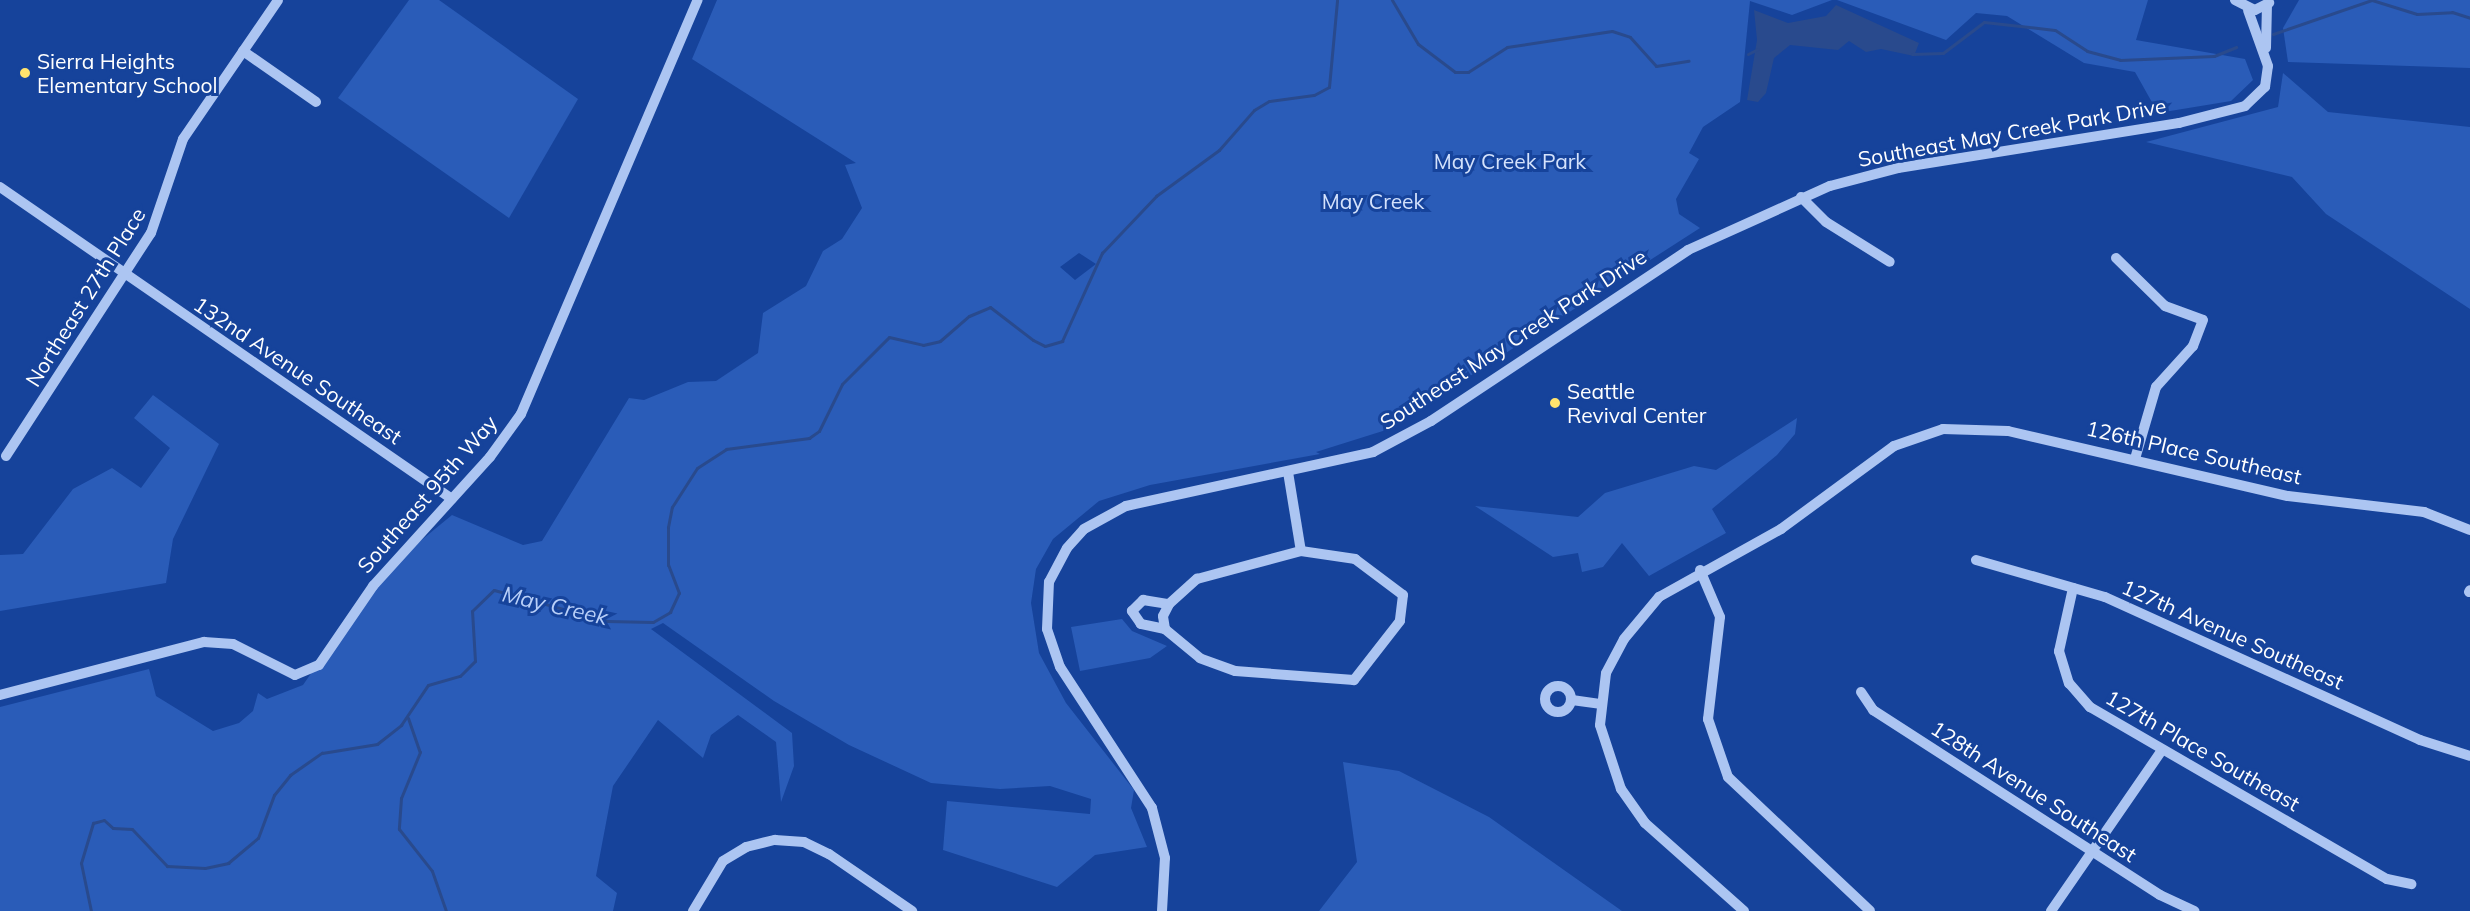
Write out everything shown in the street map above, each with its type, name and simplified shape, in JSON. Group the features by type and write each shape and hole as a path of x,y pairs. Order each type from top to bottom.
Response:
{"street":[{"name":"Northeast 27th Place","path":"6,456 158,222 183,140 278,0"},
{"name":"Southeast 95th Way","path":"0,695 215,641 244,649 285,673 310,671 373,586 506,437 538,383 698,0"},
{"path":"2235,1 2248,10 2269,2"},
{"name":"Southeast May Creek Park Drive","path":"1162,911 1165,868 1158,825 1130,768 1056,657 1047,629 1049,582 1075,538 1113,511 1354,458 1398,440 1658,268 1801,197 1889,170 2236,110 2265,87 2269,2"},
{"name":"Southeast May Creek Park Drive","path":"2248,10 2266,58"},
{"path":"243,51 316,102"},
{"name":"132nd Avenue Southeast","path":"0,187 452,499"},
{"path":"1801,197 1833,227 1890,262"},
{"path":"2116,258 2165,306 2203,320 2193,345 2156,387 2135,459"},
{"name":"126th Place Southeast","path":"1700,570 1781,529 1894,446 1943,429 2008,431 2288,496 2424,512 2470,530"},
{"path":"1288,472 1301,551"},
{"path":"1165,629 1163,616 1169,603 1186,587 1218,571 1301,551 1355,559 1403,595 1400,621 1362,674 1348,682 1235,670 1200,658 1165,629 1141,624 1132,611 1143,600 1169,603"},
{"name":"127th Avenue Southeast","path":"1976,560 2105,597 2420,740 2470,756"},
{"path":"1744,911 1636,811 1611,768 1600,704 1615,653 1642,614 1700,570 1720,617 1708,719 1728,777 1753,806 1870,911"},
{"name":"127th Place Southeast","path":"2073,588 2060,638 2069,682 2102,717 2387,879 2411,884"},
{"name":"128th Avenue Southeast","path":"1861,692 1873,710 2092,851 2195,911"},
{"path":"1572,700 1600,704"},
{"path":"2051,911 2162,750"},
{"path":"693,911 715,870 746,847 775,840 804,842 912,911"}],"green space":[{"path":"409,0 439,0 578,99 509,218 338,98"},
{"name":"May Creek Park","path":"717,0 1832,0 1792,15 1750,1 1740,102 1703,127 1689,153 1699,159 1676,199 1679,214 1700,228 1386,430 1316,452 1320,454 1150,485 1099,501 1053,539 1036,569 1031,603 1039,653 1066,703 1134,790 1131,808 1147,847 1095,855 1057,887 943,850 947,801 1090,814 1091,799 1050,786 1000,789 931,783 849,745 774,701 663,623 651,629 792,733 794,766 781,802 776,742 738,715 711,735 703,758 658,720 613,786 596,876 617,893 613,911 0,911 0,707 149,669 156,696 213,731 239,723 253,711 258,693 267,699 303,685 379,575 452,515 523,545 542,541 629,398 644,400 688,382 716,381 758,353 763,313 806,286 823,251 842,239 862,208 845,165 856,163 692,59","holes":["1079,253 1096,264 1075,280 1060,267"]},
{"path":"1837,0 2148,0 2136,40 2245,59 2253,80 2231,101 2158,113 2135,72 2084,63 2007,16 1976,13 1946,40"},
{"path":"2299,0 2470,0 2470,68 2288,62 2283,28"},
{"path":"2283,73 2328,112 2470,127 2470,309 2326,214 2292,177 2146,142 2278,107"},
{"path":"153,395 219,444 173,539 166,583 0,611 0,555 23,554 73,489 112,468 141,488 170,448 134,418"},
{"path":"1797,418 1795,434 1777,455 1712,509 1726,533 1649,576 1622,543 1603,567 1582,572 1578,553 1553,557 1475,506 1578,517 1605,493 1694,466 1716,470"},
{"path":"1122,619 1132,631 1167,646 1150,658 1080,671 1071,627"},
{"path":"1343,762 1399,771 1489,817 1622,911 1319,911 1357,862"}],"shaded area":[{"path":"1836,5 1919,43 1914,56 1881,49 1866,52 1849,41 1838,50 1790,45 1774,58 1766,93 1758,102 1747,100 1757,40 1754,10 1788,23 1826,16"}],"waterway":[{"name":"May Creek","path":"91,911 81,863 93,823 104,820 113,828 132,829 167,866 205,868 228,863 258,838 274,795 290,775 322,753 377,744 401,725 428,685 460,676 475,661 472,611 494,590 607,621 653,622 670,612 679,593 668,565 668,527 672,507 697,468 726,449 809,438 819,431 842,384 889,337 923,345 940,341 969,316 990,307 1033,340 1045,346 1062,341 1102,253 1156,196 1219,150 1254,110 1269,101 1314,95 1329,87 1337,0"},
{"path":"1392,0 1418,44 1455,72 1468,72 1507,47 1612,31 1630,37 1656,66 1689,61"},
{"path":"2273,34 2372,0 2417,14 2452,12 2470,18"},
{"path":"1912,54 1943,53 1984,22 2055,30 2087,51 2120,60 2214,56 2236,47"},
{"path":"1748,54 1758,49"},
{"path":"408,718 420,752 401,798 399,829 432,871 446,911"}],"place":[{"name":"Sierra Heights Elementary School","path":"25,73"},
{"name":"Seattle Revival Center","path":"1555,403"}]}
